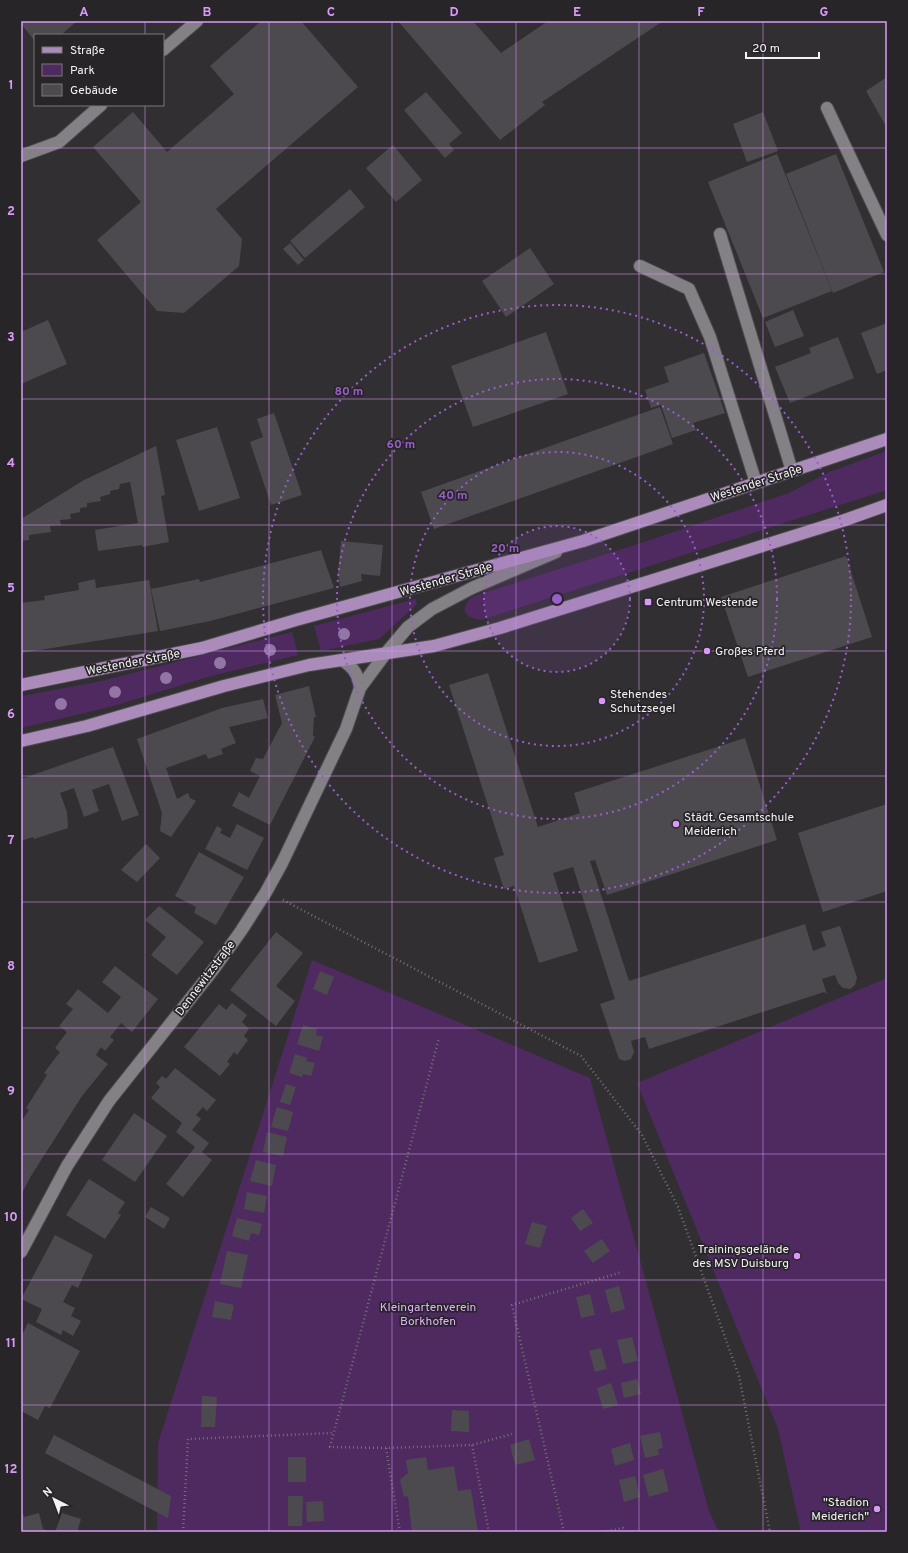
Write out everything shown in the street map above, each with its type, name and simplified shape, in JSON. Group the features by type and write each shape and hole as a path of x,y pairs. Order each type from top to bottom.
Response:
{"main road":[{"name":"Westender Straße","path":"21,684 202,648 296,620 583,541 887,439"},
{"path":"21,741 87,726 224,686 309,665 434,646 500,628 845,520 887,505"}],"street":[{"path":"164,49 197,21"},
{"path":"21,156 59,142 100,106"},
{"path":"827,108 887,235"},
{"path":"720,234 792,471"},
{"path":"640,266 689,289 710,337 756,483"},
{"name":"Dennewitzstraße","path":"21,1252 67,1166 109,1101 213,970 241,931 266,892 282,863 346,728 360,688 386,653 408,627 432,609 472,588 583,541"},
{"path":"342,660 352,667 358,675 360,688"}],"path":[{"path":"266,892 581,1056 604,1084 642,1135 678,1207 738,1376 770,1532"},
{"path":"439,1038 330,1447 386,1448 472,1445 512,1434"},
{"path":"564,1532 512,1305 622,1272"},
{"path":"182,1532 188,1440 333,1433"},
{"path":"472,1445 489,1532"},
{"path":"386,1448 400,1532"},
{"path":"604,1532 623,1528 625,1532"}],"green space":[{"path":"887,451 887,490 481,620 471,618 466,613 465,606 471,597 641,543 789,493 829,472"},
{"path":"415,599 417,604 379,639 321,651 314,626"},
{"path":"292,632 298,655 211,676 110,707 21,728 21,696 102,681"},
{"name":"Kleingartenverein Borkhofen","path":"312,960 590,1078 709,1511 719,1532 157,1532 158,1443"},
{"name":"Trainingsgelände des MSV Duisburg","path":"887,978 887,1532 801,1532 778,1429 637,1083"}],"building":[{"path":"21,21 77,21 62,34 34,34 34,40 21,24"},
{"path":"261,21 301,21 358,87 216,209 242,239 239,266 184,313 157,311 97,240 141,202 93,147 133,112 167,152 234,94 210,66"},
{"path":"398,21 473,21 501,53 548,21 663,21 542,102 545,105 500,140"},
{"path":"887,77 887,128 866,91"},
{"path":"426,92 462,133 449,144 454,150 445,158 404,110"},
{"path":"763,112 778,151 747,162 733,124"},
{"path":"393,145 422,180 396,202 366,168"},
{"path":"777,154 832,291 763,318 708,182"},
{"path":"836,154 884,272 833,293 786,174"},
{"path":"350,189 365,207 305,258 290,241"},
{"path":"290,243 304,260 298,265 283,249"},
{"path":"530,248 554,284 506,317 482,281"},
{"path":"793,310 804,336 775,347 765,322"},
{"path":"48,320 67,364 21,384 21,332"},
{"path":"887,323 887,370 877,374 861,333"},
{"path":"546,332 568,394 473,427 451,366"},
{"path":"838,337 854,378 790,403 775,367 811,353 809,348"},
{"path":"704,353 725,413 693,423 696,430 672,438 661,405 651,408 645,390 669,382 664,367"},
{"path":"660,407 673,444 434,529 421,492"},
{"path":"274,413 302,495 271,505 250,442 263,437 257,419"},
{"path":"217,427 240,498 199,511 176,440"},
{"path":"156,446 165,495 161,496 169,542 142,547 142,545 98,551 95,530 138,523 130,482 120,484 119,489 110,491 110,494 100,497 101,501 87,503 87,507 80,508 80,512 70,514 71,519 60,520 61,525 50,526 51,532 29,535 29,540 21,541 21,519 84,480"},
{"path":"341,541 383,545 380,576 361,574 362,581 340,587 338,573"},
{"path":"321,550 334,588 210,621 160,631 151,589 199,579 200,582"},
{"path":"846,556 872,637 748,677 721,597"},
{"path":"95,579 96,588 149,580 158,631 21,653 21,603 45,600 44,596 79,590 78,583"},
{"path":"488,673 538,827 580,813 574,793 745,738 777,840 607,895 595,860 590,861 629,981 805,924 813,951 826,946 821,932 840,926 857,978 855,985 850,989 843,988 838,983 835,975 822,979 827,994 824,992 649,1049 645,1037 631,1041 634,1052 631,1059 625,1061 619,1059 600,1004 615,999 573,867 553,873 578,951 539,963 514,886 504,889 494,858 504,855 449,685"},
{"path":"309,686 316,717 314,717 313,736 315,737 270,825 232,806 239,792 249,798 260,776 250,771 256,758 263,759 282,723 275,695"},
{"path":"263,699 268,718 229,727 236,743 221,749 223,754 208,759 206,754 166,768 177,799 188,793 190,798 196,801 171,837 160,831 162,813 137,739 222,708"},
{"path":"113,747 139,815 122,821 109,784 92,790 99,811 84,817 74,788 60,793 67,812 68,828 34,839 33,837 21,841 21,779"},
{"path":"887,804 887,891 823,912 798,833"},
{"path":"237,824 264,838 247,870 205,849 217,826 222,829 220,833 230,838"},
{"path":"146,844 160,858 137,882 121,870"},
{"path":"199,852 244,877 216,925 194,913 196,907 175,896"},
{"path":"159,906 204,942 177,975 151,955 166,937 145,920"},
{"path":"276,932 303,953 276,986 295,1001 276,1026 230,990"},
{"path":"115,966 158,999 132,1032 121,1023 110,1037 114,1040 105,1051 101,1047 96,1055 108,1064 82,1096 31,1176 21,1195 21,1122 29,1110 26,1108 47,1075 44,1073 60,1052 55,1048 67,1032 59,1026 73,1009 66,1004 78,989 108,1013 121,997 102,982"},
{"path":"320,971 334,977 327,995 313,989"},
{"path":"232,1003 247,1015 242,1022 249,1029 244,1036 248,1040 237,1055 234,1052 227,1062 230,1064 220,1076 184,1047 219,1004 226,1010"},
{"path":"303,1025 317,1029 316,1035 323,1037 319,1051 297,1044"},
{"path":"295,1054 307,1058 306,1061 315,1063 311,1076 303,1074 302,1077 289,1073"},
{"path":"175,1068 216,1100 207,1111 203,1107 196,1115 201,1119 192,1130 209,1143 202,1152 212,1160 183,1197 166,1184 195,1147 176,1132 182,1123 151,1098 160,1087 156,1083 162,1076 166,1079"},
{"path":"286,1084 296,1087 290,1105 280,1102"},
{"path":"277,1107 293,1112 288,1131 271,1127"},
{"path":"134,1113 167,1136 135,1182 102,1160"},
{"path":"267,1132 287,1137 283,1156 263,1152"},
{"path":"256,1160 276,1165 272,1186 250,1181"},
{"path":"89,1179 125,1202 118,1213 121,1215 105,1239 66,1215"},
{"path":"247,1192 267,1196 264,1213 244,1209"},
{"path":"151,1207 170,1218 164,1229 145,1217"},
{"path":"583,1209 593,1223 580,1231 571,1218"},
{"path":"237,1218 262,1224 259,1235 251,1233 249,1241 232,1236"},
{"path":"532,1222 547,1226 540,1248 525,1244"},
{"path":"55,1235 93,1255 78,1288 72,1285 63,1302 75,1308 71,1316 81,1321 73,1336 63,1330 61,1335 36,1322 42,1309 21,1299"},
{"path":"602,1239 610,1251 593,1263 584,1251"},
{"path":"227,1251 248,1255 241,1288 220,1284"},
{"path":"619,1286 625,1309 611,1313 605,1290"},
{"path":"590,1294 595,1315 581,1318 576,1297"},
{"path":"215,1301 234,1305 231,1320 212,1317"},
{"path":"28,1323 80,1351 50,1408 45,1406 38,1420 21,1411 21,1337"},
{"path":"632,1337 638,1361 623,1364 617,1340"},
{"path":"601,1348 607,1369 595,1372 589,1351"},
{"path":"637,1379 641,1394 624,1398 621,1383"},
{"path":"611,1383 618,1405 603,1409 597,1388"},
{"path":"202,1396 217,1397 215,1427 201,1427"},
{"path":"452,1410 469,1411 469,1432 451,1431"},
{"path":"660,1432 663,1448 658,1449 659,1455 645,1458 640,1436"},
{"path":"54,1435 171,1496 168,1518 45,1453"},
{"path":"529,1439 535,1460 515,1465 510,1445"},
{"path":"630,1443 634,1460 615,1466 611,1449"},
{"path":"288,1457 306,1457 306,1482 288,1482"},
{"path":"426,1457 428,1470 454,1466 458,1491 471,1489 478,1532 412,1532 408,1496 404,1497 400,1480 408,1473 406,1460"},
{"path":"663,1469 669,1491 649,1497 643,1475"},
{"path":"635,1476 640,1497 624,1502 619,1480"},
{"path":"288,1496 303,1496 302,1526 288,1526"},
{"path":"323,1501 324,1521 307,1522 306,1502"},
{"path":"21,1506 24,1517 39,1513 43,1529 50,1532 21,1532"},
{"path":"62,1513 81,1519 77,1532 55,1532"}],"place":[{"name":"Centrum Westende","path":"648,602"},
{"name":"Großes Pferd","path":"707,651"},
{"name":"Stehendes Schutzsegel","path":"602,701"},
{"name":"Städt. Gesamtschule Meiderich","path":"676,824"},
{"name":"Trainingsgelände des MSV Duisburg","path":"797,1256"},
{"name":"\"Stadion Meiderich\"","path":"877,1509"}]}
